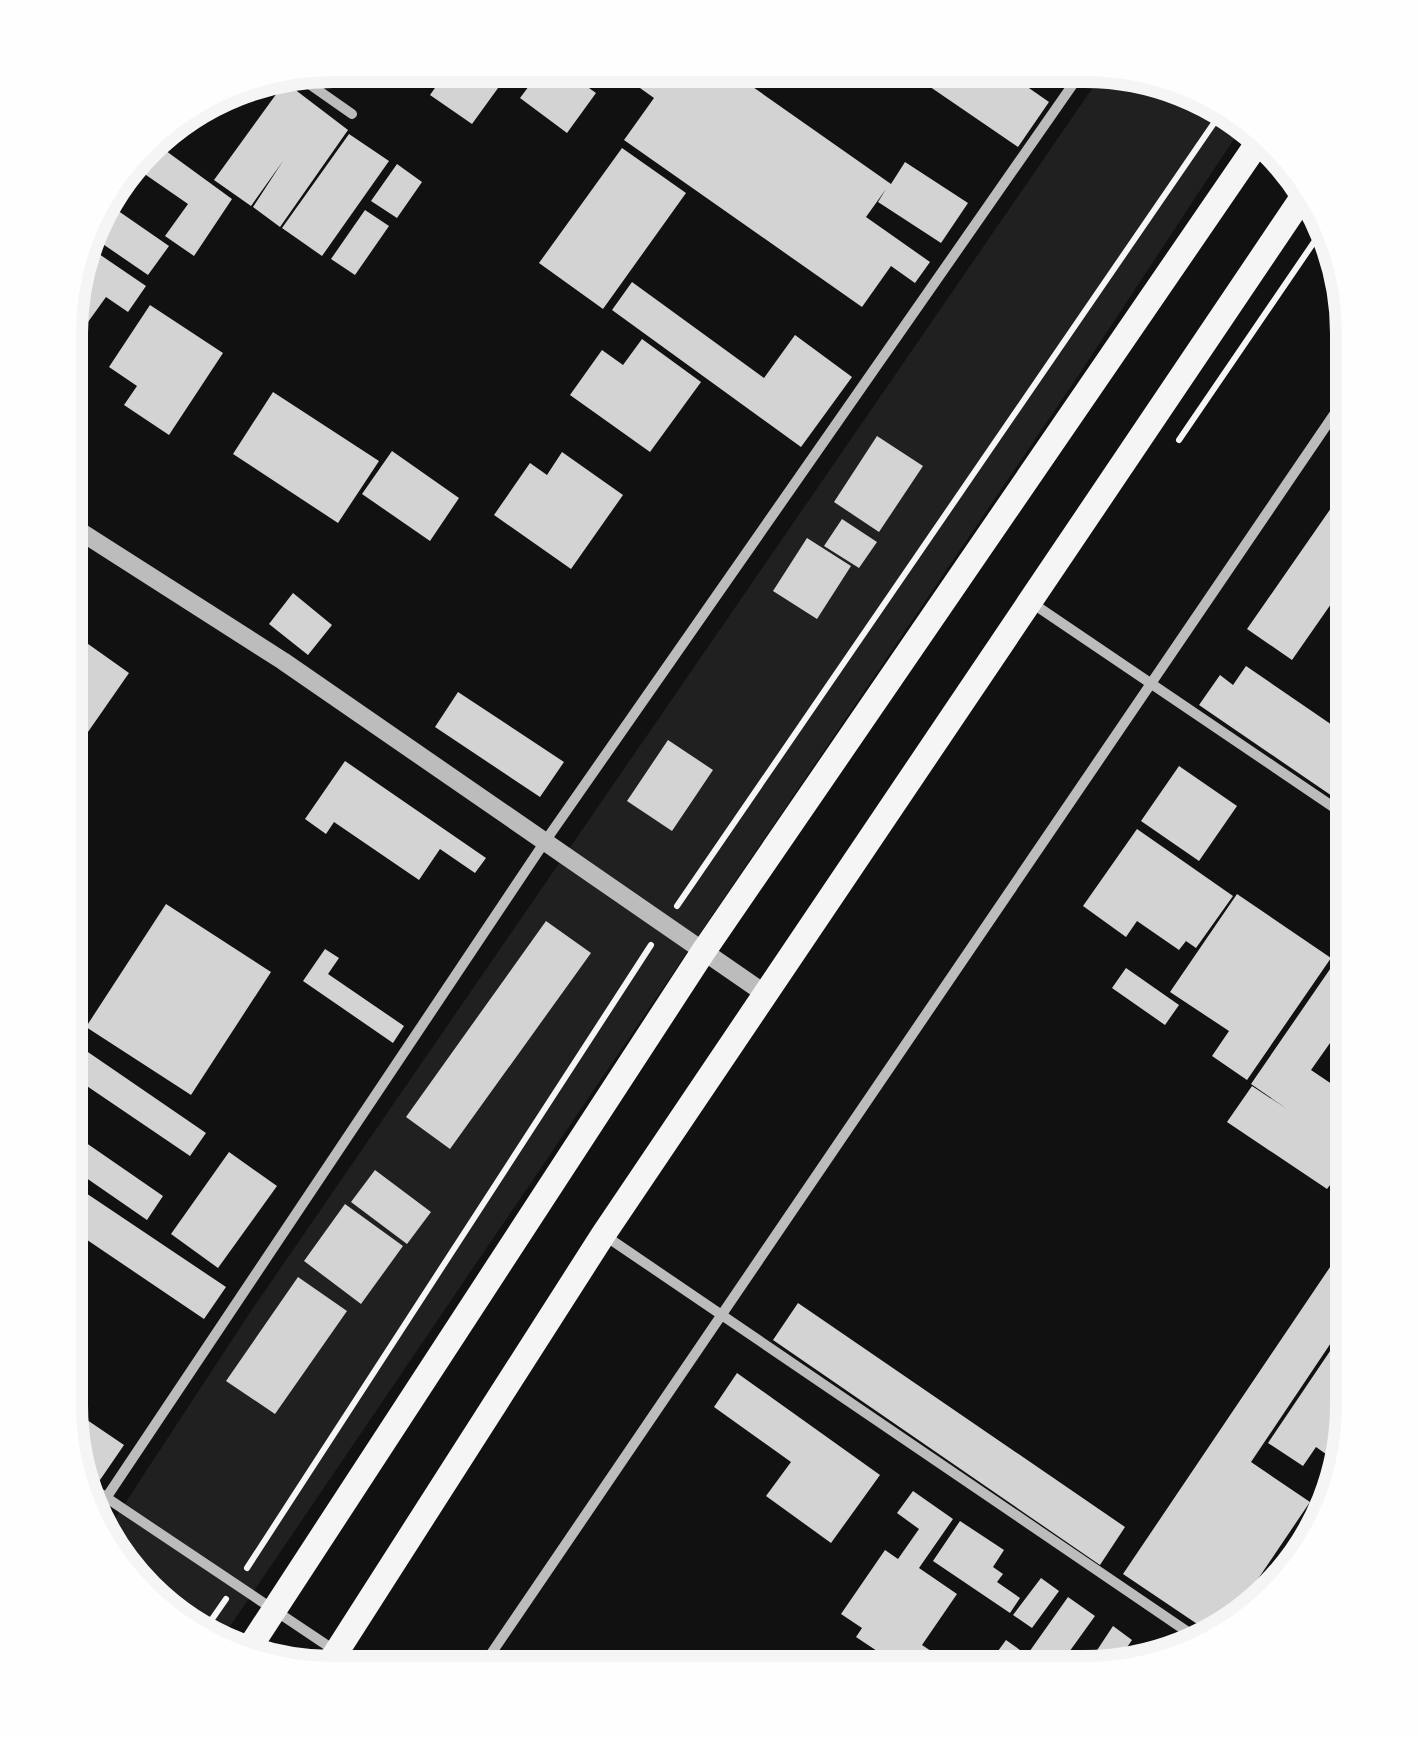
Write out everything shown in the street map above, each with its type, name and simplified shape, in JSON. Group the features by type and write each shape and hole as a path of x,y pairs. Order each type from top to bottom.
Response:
{"main road":[{"path":"253,1643 702,952 1253,147"},
{"path":"335,1656 603,1235 1299,202"}],"street":[{"path":"103,1503 544,843 1075,82"},
{"path":"309,84 352,114"},
{"path":"490,1656 1336,412"},
{"path":"82,533 282,661 764,993"},
{"path":"1029,601 1336,809"},
{"path":"603,1235 1190,1634"},
{"path":"98,1492 276,1610 324,1656"}],"path":[{"path":"209,1623 664,926 1216,120"}],"shaded area":[{"path":"1096,83 1166,96 1197,108 1237,134 1078,376 226,1632 168,1594 145,1571 112,1523 251,1311"}],"building":[{"path":"746,82 891,184 905,162 968,203 941,243 878,202 886,189 866,217 930,262 915,283 891,266 862,307 624,140 654,98 632,83"},
{"path":"923,82 1021,82 1049,102 1018,147"},
{"path":"439,83 502,83 472,124 430,95"},
{"path":"531,83 581,83 596,93 567,133 520,98"},
{"path":"291,86 348,130 280,227 253,207 283,161 251,206 214,180 281,88"},
{"path":"349,134 389,161 322,256 282,228"},
{"path":"622,148 686,193 603,309 539,263"},
{"path":"164,149 232,199 194,256 165,236 188,204 142,172"},
{"path":"397,164 422,182 397,218 371,201"},
{"path":"115,209 169,246 148,275 100,242"},
{"path":"365,210 389,226 355,275 331,259"},
{"path":"99,254 146,286 128,312 106,297 83,329 91,268"},
{"path":"632,282 764,378 795,335 852,377 801,447 612,310"},
{"path":"150,305 223,353 169,435 124,405 137,386 109,367"},
{"path":"642,339 701,382 650,452 570,395 602,350 623,365"},
{"path":"273,392 379,461 338,523 233,454"},
{"path":"877,436 923,466 879,532 834,502"},
{"path":"392,451 459,498 430,541 362,494"},
{"path":"562,452 623,495 571,569 494,515 530,463 547,475"},
{"path":"1336,501 1336,597 1292,660 1247,629"},
{"path":"842,519 877,542 859,568 824,546"},
{"path":"807,538 851,566 817,619 773,591"},
{"path":"293,593 332,625 308,655 269,624"},
{"path":"82,640 129,673 82,741"},
{"path":"1246,666 1336,728 1336,799 1199,705 1220,675 1233,685"},
{"path":"458,692 564,762 540,797 435,727"},
{"path":"668,740 713,770 672,831 627,801"},
{"path":"345,761 486,858 475,873 440,849 419,880 334,822 326,834 305,819"},
{"path":"1179,766 1237,806 1199,861 1141,821"},
{"path":"1137,829 1233,896 1196,948 1186,941 1179,950 1137,921 1126,937 1083,906"},
{"path":"1237,894 1331,958 1247,1080 1212,1056 1229,1031 1170,992"},
{"path":"166,904 271,972 191,1095 86,1027"},
{"path":"546,921 591,953 450,1149 406,1117"},
{"path":"325,949 339,958 328,974 404,1026 393,1043 303,981"},
{"path":"1336,960 1336,1035 1311,1070 1336,1087 1336,1177 1327,1189 1227,1122 1252,1086 1287,1109 1251,1084"},
{"path":"1126,968 1179,1005 1165,1025 1112,988"},
{"path":"82,1048 206,1133 190,1156 82,1083"},
{"path":"82,1140 163,1196 147,1220 82,1175"},
{"path":"229,1152 277,1186 218,1268 171,1234"},
{"path":"375,1170 431,1212 407,1244 351,1202"},
{"path":"82,1190 226,1287 204,1319 82,1236"},
{"path":"345,1204 403,1246 361,1304 304,1261"},
{"path":"1336,1258 1336,1335 1251,1462 1310,1502 1244,1600 1203,1628 1123,1574"},
{"path":"298,1277 347,1311 275,1414 226,1381"},
{"path":"798,1303 1125,1527 1100,1565 773,1340"},
{"path":"1336,1342 1336,1422 1331,1458 1316,1447 1303,1466 1268,1443"},
{"path":"737,1373 880,1475 831,1543 766,1496 791,1462 714,1407"},
{"path":"83,1417 124,1445 100,1480 91,1471"},
{"path":"913,1491 953,1519 919,1568 957,1594 922,1645 938,1656 884,1656 856,1637 862,1628 841,1614 885,1550 898,1559 919,1529 897,1513"},
{"path":"960,1521 1004,1550 993,1567 1003,1574 997,1582 1020,1598 1010,1613 933,1561"},
{"path":"1041,1578 1059,1591 1032,1628 1013,1615"},
{"path":"1068,1597 1095,1616 1066,1656 994,1656 1006,1640 1027,1655"},
{"path":"1113,1626 1132,1640 1123,1653 1093,1656"}]}
